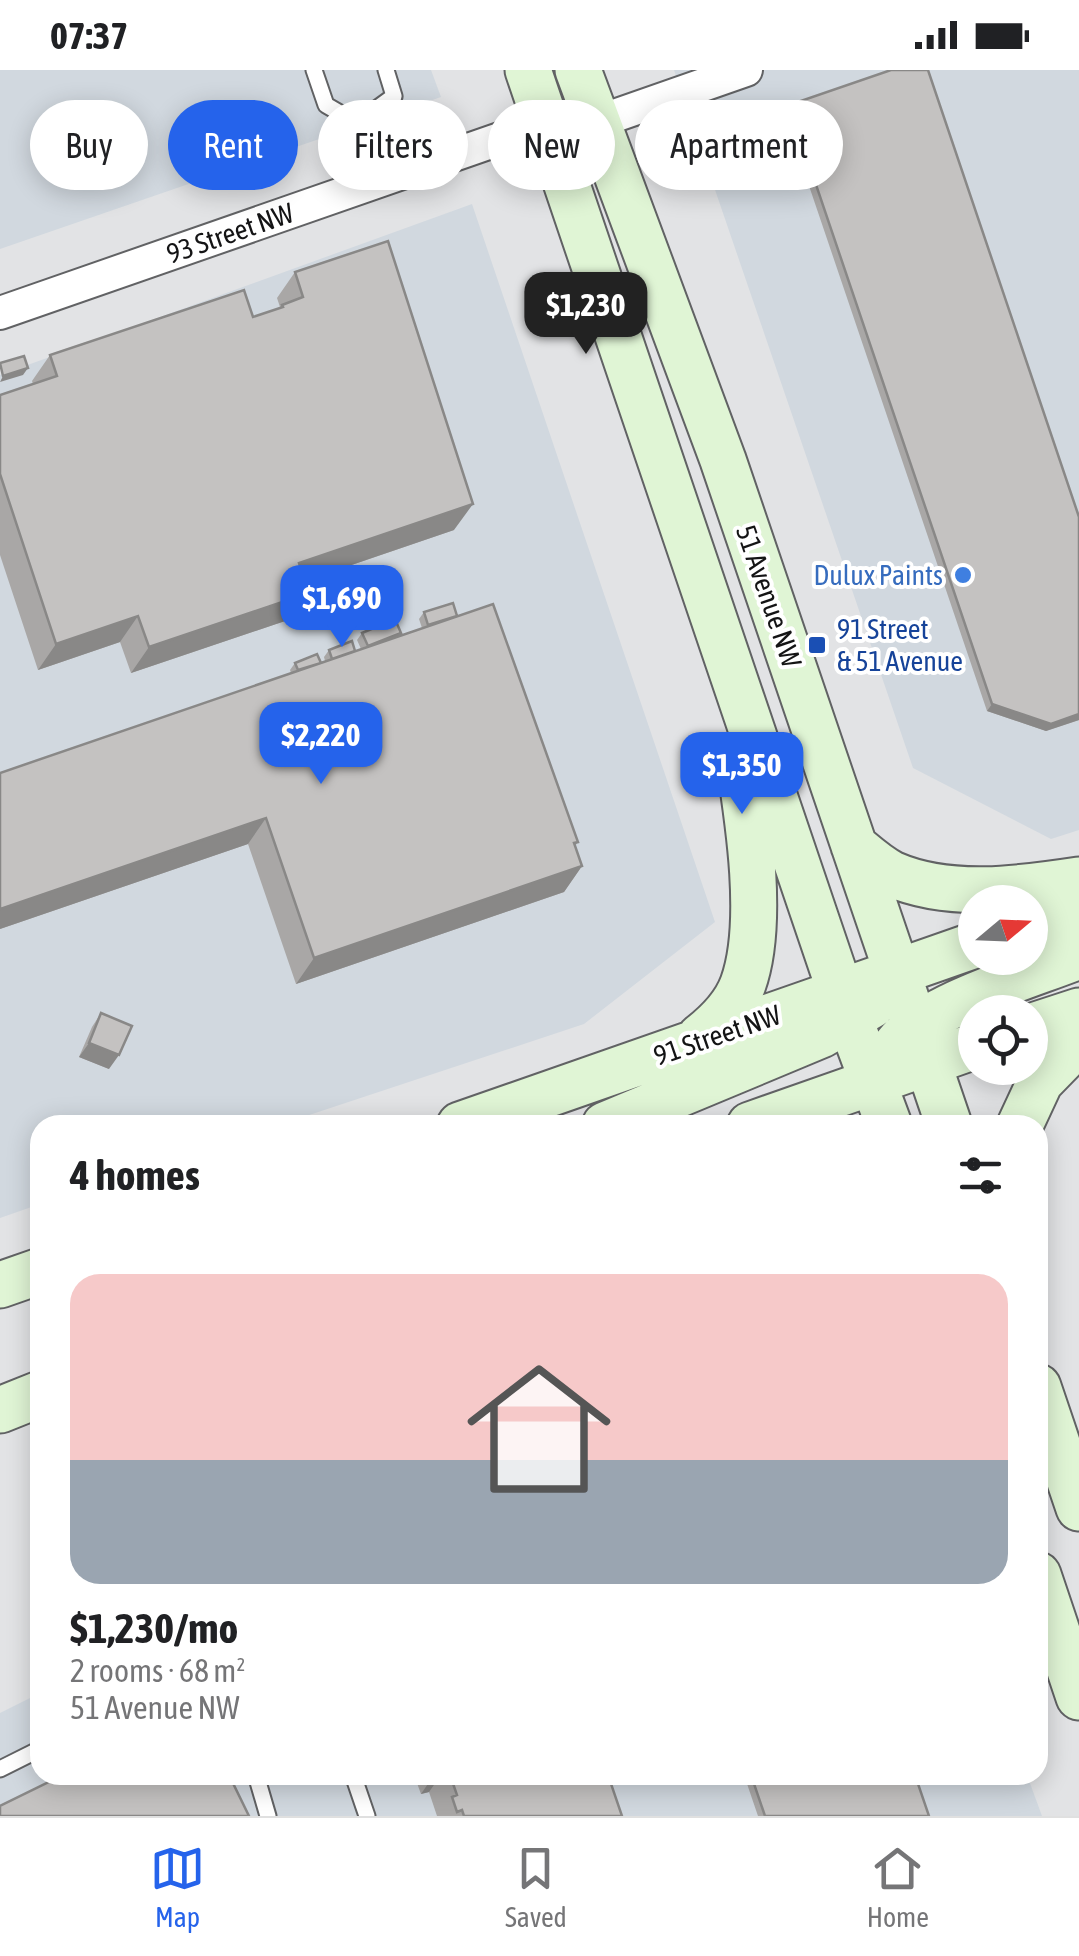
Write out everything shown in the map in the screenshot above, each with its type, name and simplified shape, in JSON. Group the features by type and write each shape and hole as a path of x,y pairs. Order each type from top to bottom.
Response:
{"main road":[{"path":"528,70 539,100"},
{"name":"51 Avenue NW","path":"578,70 589,100"},
{"name":"51 Avenue NW","path":"615,170 723,460 946,1115"},
{"path":"570,190 885,1115"},
{"path":"693,1043 723,1016 736,998 747,970 751,940 752,874 746,806 716,619"},
{"path":"854,846 888,872 935,885 1016,888 1079,880"},
{"path":"1048,921 1079,910"},
{"path":"626,1115 845,1006 888,991 896,972 958,951"},
{"path":"921,1044 950,1008 1079,956"},
{"name":"91 Street NW","path":"488,1115 693,1043 845,1006"},
{"path":"1048,1022 1079,1011"},
{"path":"778,1115 872,1081 900,1040 958,1045"},
{"path":"1025,1115 1040,1082 1079,1042"},
{"path":"0,1285 30,1274"},
{"path":"0,1410 30,1398"},
{"path":"1048,1416 1079,1508"},
{"path":"1048,1605 1079,1697"}],"street":[{"name":"93 Street NW","path":"615,116 746,70"},
{"name":"93 Street NW","path":"0,313 354,190"}],"lane":[{"path":"314,70 324,100"},
{"path":"386,70 394,96 389,100"},
{"path":"0,1769 30,1754"},
{"path":"259,1785 268,1816"},
{"path":"356,1785 366,1816"}],"shaded area":[{"path":"0,70 431,70 441,97 432,100 318,100 318,139 298,146 298,100 168,100 168,190 171,190 0,249"},
{"path":"674,70 1079,70 1079,830 1051,839 913,768 715,190 843,190 843,100 684,100"},
{"path":"472,204 715,922 584,1024 309,1115 30,1115 30,1208 0,1218 0,375"},
{"path":"30,1698 30,1785 1031,1785 1042,1816 0,1816 0,1713"}],"building":[{"path":"891,70 928,70 1079,517 1079,714 1051,724 992,704 818,190 843,190 843,100 804,100"},
{"path":"388,241 473,504 299,563 309,593 149,647 138,616 56,644 0,474 0,395 57,376 50,355 244,290 253,317 283,307 303,297 295,272"},
{"path":"24,356 28,368 3,376 0,363"},
{"path":"453,603 457,616 428,625 424,612"},
{"path":"493,604 578,842 574,843 582,866 314,958 266,818 0,909 0,773"},
{"path":"395,619 401,633 368,646 362,633"},
{"path":"352,641 355,651 332,659 329,650"},
{"path":"317,654 321,663 298,670 295,663"},
{"path":"101,1013 132,1026 119,1055 89,1043"},
{"path":"43,1785 234,1785 249,1816 0,1816 0,1806"},
{"path":"454,1785 611,1785 622,1816 464,1816 462,1810 457,1812 452,1797 457,1795"},
{"path":"754,1785 918,1785 929,1816 765,1816"}],"place":[{"name":"Dulux Paints","path":"963,575"},
{"name":"91 Street & 51 Avenue","path":"817,645"}]}
